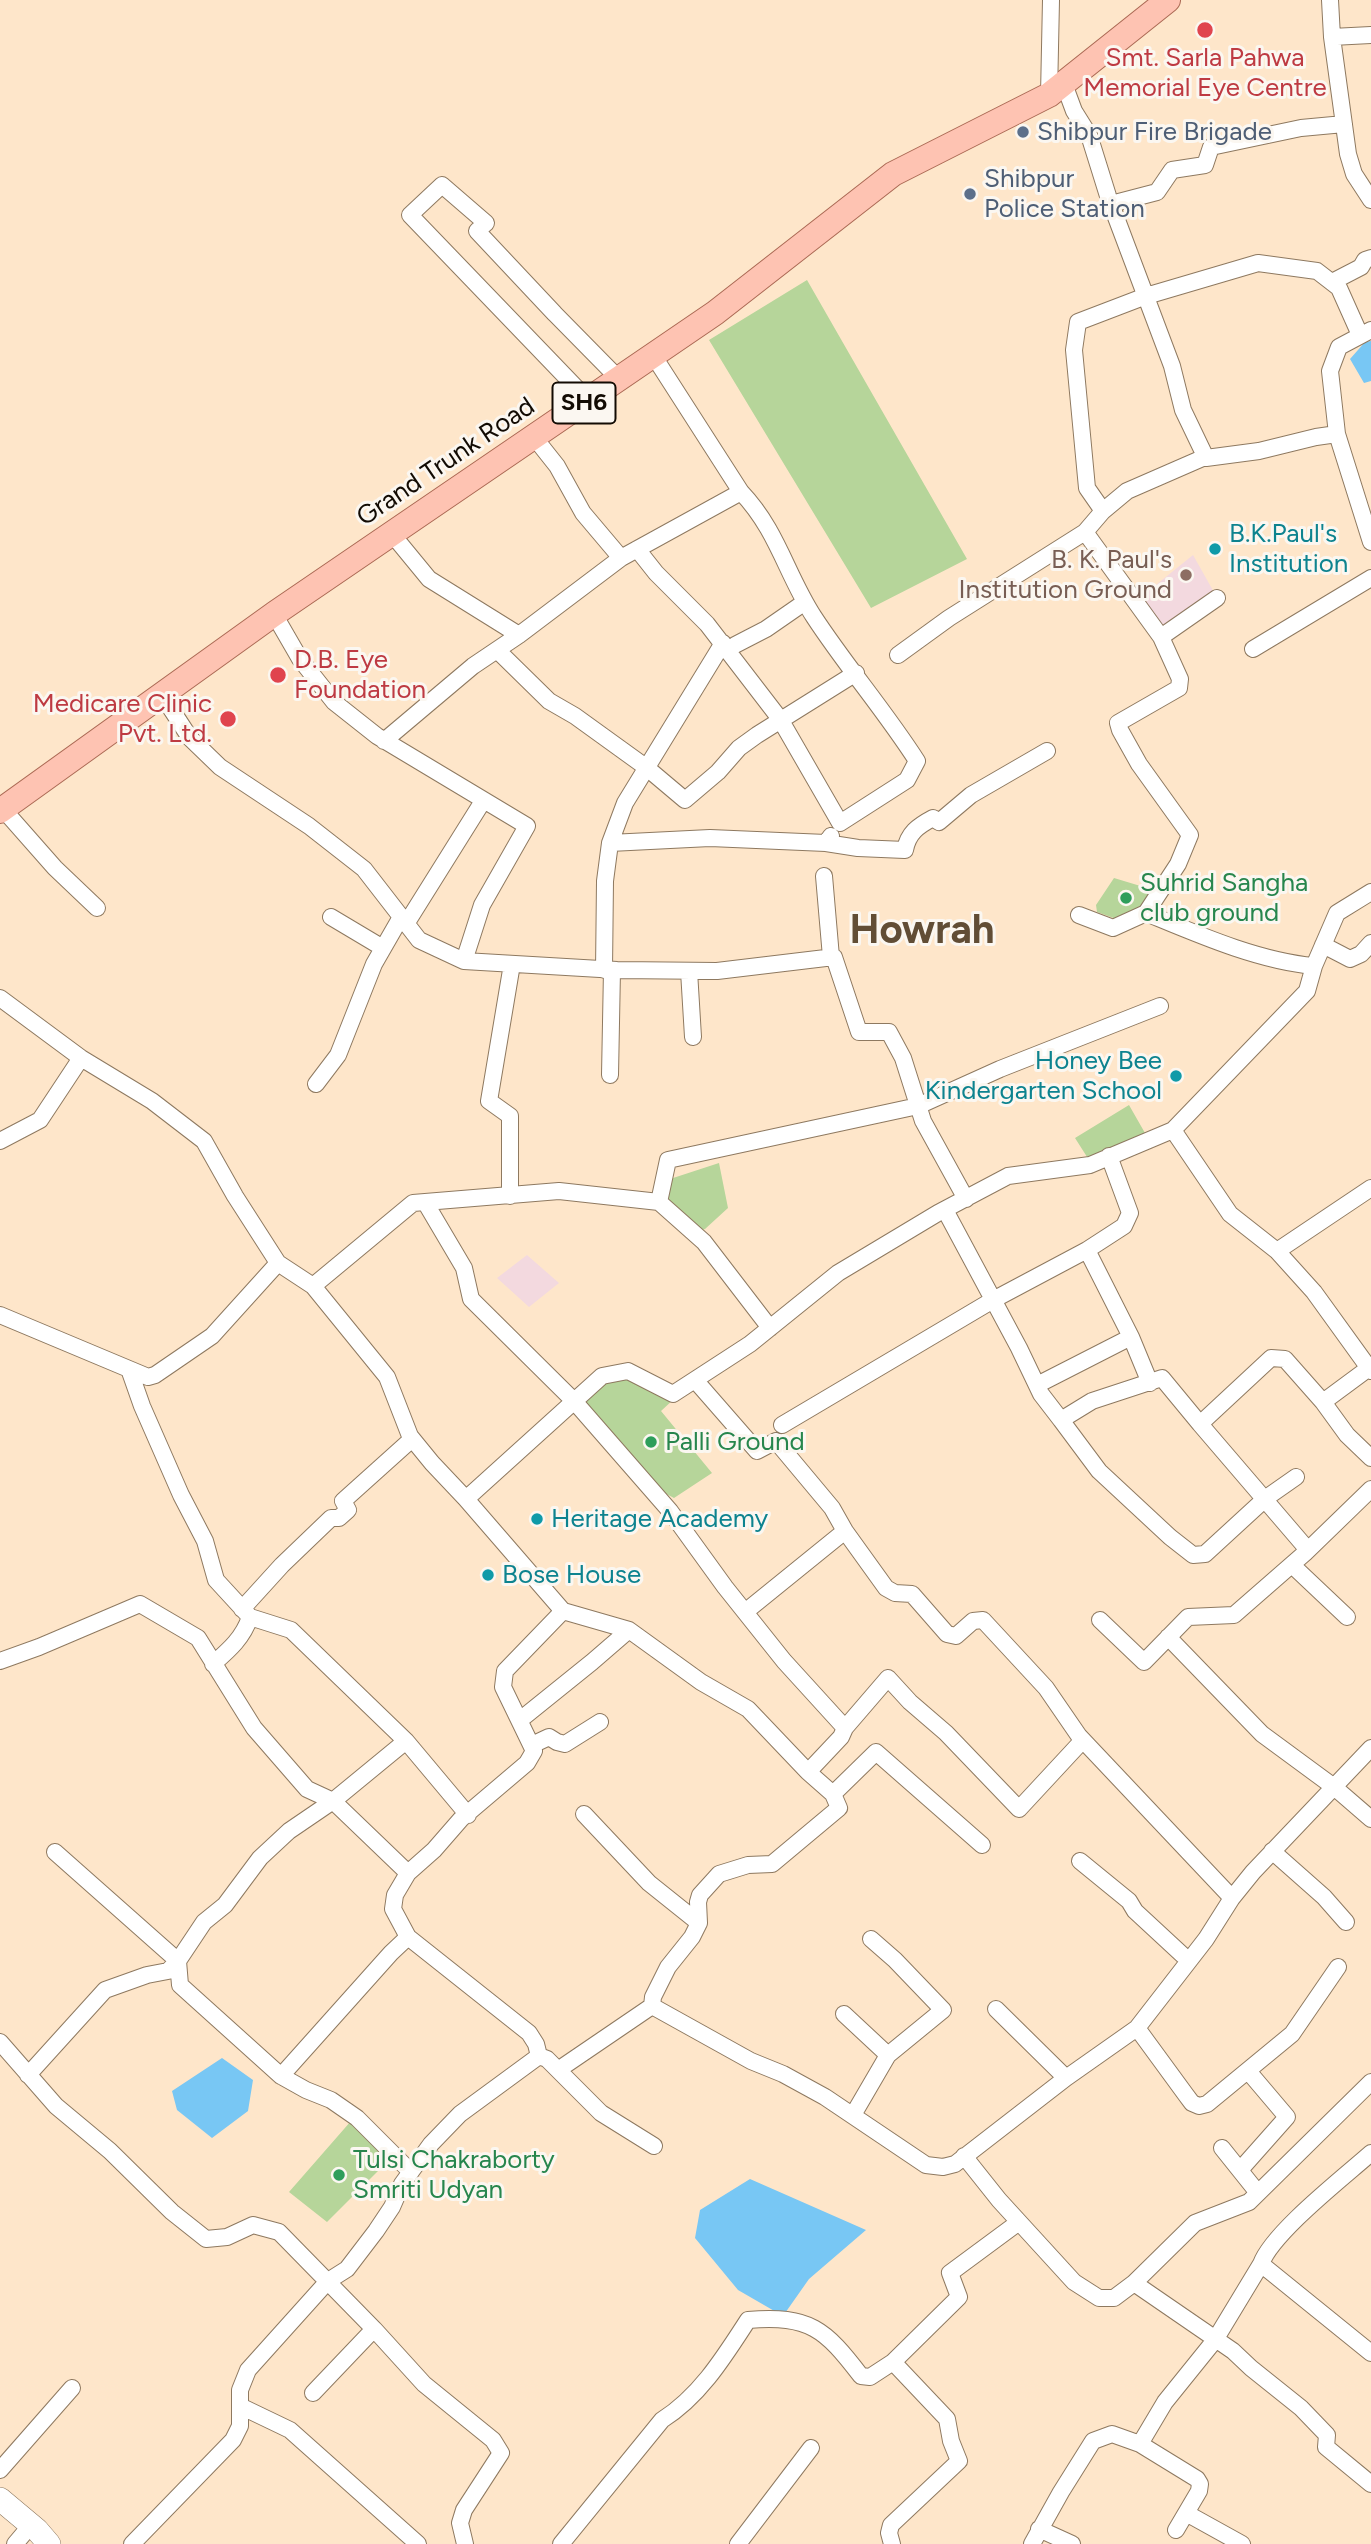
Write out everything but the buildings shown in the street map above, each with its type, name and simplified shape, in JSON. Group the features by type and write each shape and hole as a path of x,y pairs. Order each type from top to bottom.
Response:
{"main road":[{"name":"Grand Trunk Road","path":"1,810 274,614 715,313 893,174 1057,90 1168,0"},
{"path":"0,2499 49,2544"}],"street":[{"path":"1051,0 1057,90 1089,135 1111,204 1172,366 1183,410 1205,457"},
{"path":"1330,0 1332,37 1348,154 1354,174 1371,200"},
{"path":"1332,37 1371,35"},
{"path":"1111,204 1157,192 1172,170 1205,165 1211,147 1301,128 1344,124"},
{"path":"588,400 410,215 442,185 486,223 477,231 620,379"},
{"path":"1332,282 1361,267 1365,260 1371,258"},
{"path":"1103,510 1087,488 1074,350 1078,322 1146,296 1258,263 1317,271 1339,288 1366,333 1339,348 1330,371 1337,434 1371,542"},
{"path":"653,355 741,492 756,507 779,544 789,565 793,582 805,602 918,761 907,780 840,823 825,843"},
{"path":"898,655 949,618 1085,532 1103,510 1127,491 1205,457 1259,451 1337,434"},
{"path":"534,437 557,466 583,513 621,558"},
{"path":"384,741 473,666 621,558 741,492"},
{"path":"1079,915 1113,928 1146,913 1178,864 1190,835 1139,764 1118,723 1179,688 1180,678 1161,637 1085,532"},
{"path":"392,534 429,579 519,635"},
{"path":"638,549 656,573 729,644 780,719 840,823"},
{"path":"1253,649 1371,578"},
{"path":"1161,637 1217,598"},
{"path":"610,1075 605,881 610,843 625,803 729,644 766,629 805,602"},
{"path":"274,614 300,659 334,702 384,741 527,826 482,905 464,961"},
{"path":"497,650 549,701 575,716 647,768 685,800 718,772 739,748 780,719 856,673"},
{"path":"162,695 190,738 220,767 309,827 364,869 419,940 464,961 608,970 717,971 834,957 859,1032 889,1032 903,1058 923,1121 966,1199"},
{"path":"610,843 710,838 905,850 909,835 919,826 933,818 939,822 971,795 1047,751"},
{"path":"316,1084 338,1055 383,948 404,921 483,801"},
{"path":"1,810 55,869 97,908"},
{"path":"824,876 831,957"},
{"path":"466,1499 602,1376 628,1371 673,1394 770,1328 838,1273 1008,1176 1090,1165 1172,1130 1307,990 1314,966 1337,913 1371,892"},
{"path":"1146,913 1254,954 1291,964 1314,966"},
{"path":"331,917 383,948"},
{"path":"1323,945 1350,959 1361,954 1371,943"},
{"path":"510,1196 510,1116 489,1101 512,964"},
{"path":"689,971 694,1037"},
{"path":"0,998 81,1058 152,1101 204,1141 278,1264 313,1286 387,1377 412,1439 563,1611 629,1630 701,1682 748,1709 808,1772 833,1794 839,1808 772,1864 748,1865 719,1874 700,1895 699,1923 692,1937 668,1967 653,1997 652,2006 558,2070"},
{"path":"659,1202 668,1160 918,1105 1000,1069 1160,1006"},
{"path":"0,1141 40,1120 81,1058"},
{"path":"1172,1130 1230,1214 1277,1251 1314,1292 1370,1369 1323,1402"},
{"path":"782,1425 993,1300 1087,1250 1124,1226 1130,1213 1109,1157"},
{"path":"1277,1251 1371,1188"},
{"path":"313,1286 412,1203 559,1191 659,1202 704,1242 770,1328"},
{"path":"425,1202 464,1268 471,1299 574,1401 670,1511 784,1661 845,1728"},
{"path":"945,1210 1037,1385 1060,1420 1099,1471 1193,1555 1205,1554 1266,1498 1296,1477"},
{"path":"1087,1250 1131,1337 1150,1383"},
{"path":"0,1315 148,1377 212,1336 278,1264"},
{"path":"1037,1385 1131,1337"},
{"path":"1200,1424 1271,1358 1285,1359 1323,1402 1346,1435 1371,1458"},
{"path":"129,1369 181,1495 205,1541 216,1580 246,1613 291,1630 406,1741 468,1815"},
{"path":"1060,1420 1092,1401 1162,1378 1308,1550"},
{"path":"695,1380 757,1451 776,1441 832,1508 886,1588 895,1593 912,1594 947,1634 956,1636 973,1621 983,1620 1046,1688 1083,1740 1232,1898"},
{"path":"213,1664 234,1646 246,1630 246,1613 312,1535 331,1518 339,1518 348,1510 343,1501 412,1439"},
{"path":"1100,1620 1144,1662 1188,1617 1234,1615 1308,1550 1371,1489"},
{"path":"745,1612 845,1531"},
{"path":"1292,1564 1347,1617"},
{"path":"0,1661 139,1604 198,1638 254,1728 307,1789 333,1801 408,1873"},
{"path":"539,2056 529,2033 408,1937 393,1909 395,1895 408,1873 527,1763 534,1751 503,1687 505,1671 563,1611"},
{"path":"520,1720 629,1630"},
{"path":"1168,1637 1262,1734 1334,1787 1371,1819"},
{"path":"808,1772 841,1737 845,1728 888,1678 910,1702 946,1733 1019,1809 1083,1740"},
{"path":"532,1745 549,1737 565,1744 600,1721"},
{"path":"27,2075 105,1990 147,1975 168,1971 178,1962 204,1922 225,1905 260,1858 289,1831 333,1801 406,1741"},
{"path":"652,2006 751,2061 783,2074 853,2115 926,2165 955,2164 1066,2078 1137,2028 1189,1961 1232,1898 1272,1851 1371,1748"},
{"path":"833,1794 876,1752 982,1845"},
{"path":"584,1814 649,1883 699,1923"},
{"path":"1272,1851 1324,1897 1346,1922"},
{"path":"55,1852 178,1962 180,1985 281,2076 331,2100 357,2118 411,2172"},
{"path":"1080,1861 1129,1901 1135,1911 1189,1961"},
{"path":"281,2076 408,1937"},
{"path":"853,2115 888,2055 943,2010 871,1939"},
{"path":"1137,2028 1192,2103 1199,2106 1207,2104 1292,2034 1338,1967"},
{"path":"996,2009 1066,2078"},
{"path":"844,2014 888,2055"},
{"path":"0,2042 56,2106 110,2151 172,2212 206,2239 227,2237 253,2225 279,2232 424,2384 492,2440 501,2453 464,2510 460,2522 465,2544"},
{"path":"539,2056 547,2059 601,2113 654,2146"},
{"path":"132,2544 233,2440 240,2426 240,2390 248,2370 328,2281 347,2269 376,2231 431,2144 460,2114 539,2056"},
{"path":"1240,2170 1287,2117 1248,2071"},
{"path":"964,2156 1074,2282 1099,2298 1114,2298 1134,2283 1195,2223 1249,2202 1371,2082"},
{"path":"1222,2148 1258,2193"},
{"path":"1140,2444 1165,2402 1215,2340 1265,2252 1280,2235 1371,2153"},
{"path":"561,2544 662,2420 677,2410 715,2370 748,2320 779,2318 809,2324 837,2345 861,2376 870,2377 892,2362 959,2297 950,2273 1019,2222"},
{"path":"1261,2263 1370,2349"},
{"path":"1134,2283 1233,2351 1301,2408 1327,2435 1326,2447 1371,2484"},
{"path":"313,2393 374,2329"},
{"path":"892,2362 947,2419 951,2441 959,2460 891,2525 889,2533 892,2544"},
{"path":"0,2470 72,2388"},
{"path":"240,2406 290,2430 418,2544"},
{"path":"1072,2544 1036,2537 1093,2441 1112,2434 1140,2444 1197,2479 1200,2484 1199,2491 1176,2530"},
{"path":"738,2544 811,2448"},
{"path":"1186,2513 1242,2544"},
{"path":"15,2544 31,2525"}],"shaded area":[{"name":"B. K. Paul's Institution Ground","path":"1193,555 1215,594 1163,632 1141,597"},
{"path":"527,1255 559,1283 529,1307 497,1278"}],"green space":[{"path":"807,280 967,559 871,608 709,340"},
{"name":"Suhrid Sangha club ground","path":"1114,878 1157,891 1143,909 1119,920 1097,912 1096,905"},
{"path":"1129,1105 1145,1133 1089,1160 1075,1138"},
{"path":"719,1163 728,1208 705,1229 699,1231 663,1199 670,1179"},
{"name":"Palli Ground","path":"629,1377 674,1399 661,1411 712,1473 674,1498 657,1489 579,1400 603,1380"},
{"name":"Tulsi Chakraborty Smriti Udyan","path":"351,2121 391,2158 327,2222 289,2192"}],"water":[{"path":"1371,341 1371,381 1364,383 1350,359 1365,342"},
{"path":"222,2058 253,2080 248,2111 212,2138 177,2110 172,2091"},
{"path":"750,2179 866,2230 809,2279 783,2316 738,2290 695,2238 700,2210"}],"place":[{"name":"Smt. Sarla Pahwa Memorial Eye Centre","path":"1205,30"},
{"name":"Shibpur Fire Brigade","path":"1023,132"},
{"name":"Shibpur Police Station","path":"970,194"},
{"name":"B.K.Paul's Institution","path":"1215,549"},
{"name":"B. K. Paul's Institution Ground","path":"1186,575"},
{"name":"D.B. Eye Foundation","path":"278,675"},
{"name":"Medicare Clinic Pvt. Ltd.","path":"228,719"},
{"name":"Suhrid Sangha club ground","path":"1126,898"},
{"name":"Honey Bee Kindergarten School","path":"1176,1076"},
{"name":"Palli Ground","path":"651,1442"},
{"name":"Heritage Academy","path":"537,1519"},
{"name":"Bose House","path":"488,1575"},
{"name":"Tulsi Chakraborty Smriti Udyan","path":"339,2175"}],"district":[{"name":"Howrah","path":"922,931"}]}
